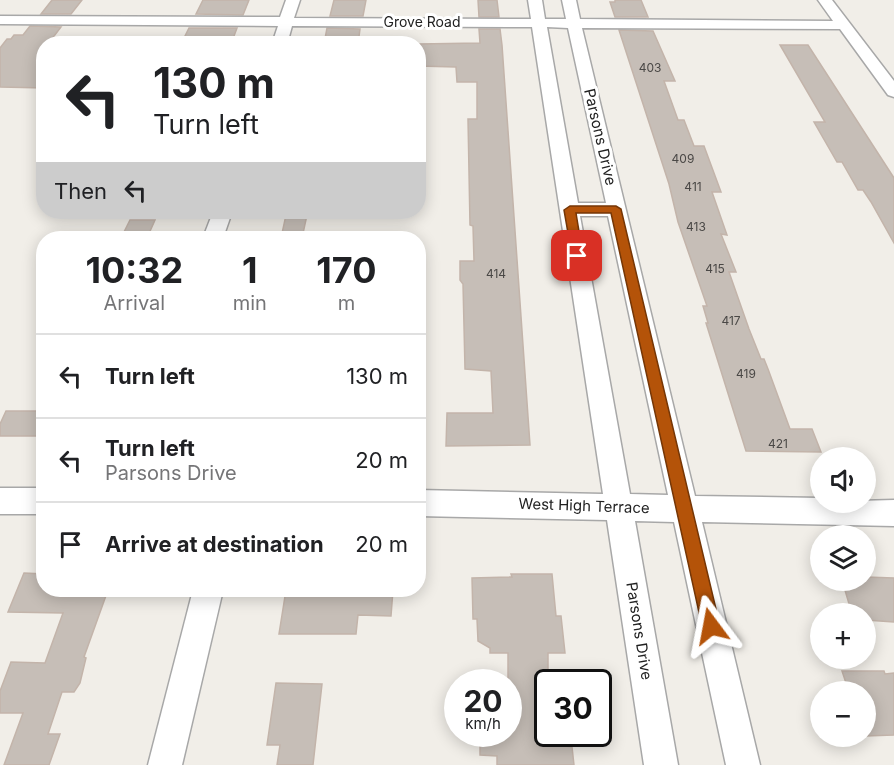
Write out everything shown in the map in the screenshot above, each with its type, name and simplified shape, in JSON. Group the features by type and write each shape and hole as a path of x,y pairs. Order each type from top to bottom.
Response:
{"street":[{"path":"281,36 293,0"},
{"path":"825,0 894,92"},
{"name":"Grove Road","path":"0,20 286,21 537,11 844,25"},
{"name":"Parsons Drive","path":"537,11 661,765"},
{"name":"Parsons Drive","path":"572,12 743,765"},
{"path":"570,210 616,209"},
{"path":"0,501 36,501"},
{"name":"West High Terrace","path":"426,503 894,513"},
{"path":"165,765 206,597"}],"building":[{"path":"52,0 82,0 71,14 41,14"},
{"path":"203,0 249,0 243,15 196,14"},
{"path":"334,0 366,0 363,16 330,16"},
{"path":"478,0 497,0 499,17 479,17"},
{"path":"615,0 641,0 648,17 615,17 610,2 615,2"},
{"path":"30,26 61,27 54,36 36,36 36,88 0,87 0,48 7,39 11,39 14,35 23,35"},
{"path":"189,28 237,28 234,36 185,36"},
{"path":"327,28 360,29 359,36 326,36"},
{"path":"479,29 500,29 530,445 446,446 447,413 493,413 491,371 465,369 463,284 460,280 460,261 474,261 473,226 470,225 468,119 477,119 477,82 457,82 456,67 426,66 426,44 480,43"},
{"path":"619,30 653,31 675,81 664,81 678,120 684,120 694,146 704,146 721,192 712,192 727,235 721,234 736,272 729,272 749,329 761,359 764,359 790,429 812,429 819,447 810,447 810,452 746,451 706,323 708,323 703,306 707,306 678,222 669,184"},
{"path":"780,45 808,45 894,178 894,243 863,190 858,190 842,162 837,162 814,122 825,122"},
{"path":"285,219 306,219 304,231 283,231"},
{"path":"130,220 155,220 150,231 124,231"},
{"path":"6,411 36,411 36,436 0,436 0,424"},
{"path":"24,573 36,574 36,597 105,597 84,657 86,658 80,683 74,692 62,692 48,734 60,734 49,765 4,765 23,713 0,713 0,691 11,662 45,663 63,613 8,612"},
{"path":"511,574 552,574 556,616 561,616 565,653 548,653 548,669 534,669 534,747 572,747 574,765 497,765 497,756 480,755 480,747 522,747 522,669 508,669 508,653 490,653 490,648 478,641 477,619 473,619 472,578 512,577"},
{"path":"876,577 894,578 894,622 876,621 876,603 849,603 845,591 876,591"},
{"path":"285,597 392,597 391,616 358,615 356,634 279,634"},
{"path":"842,671 894,673 894,735 876,736 876,681 845,681"},
{"path":"276,683 322,684 313,765 277,765 280,745 267,745"}],"route":[{"path":"577,256 570,210 616,209 711,626"}]}
